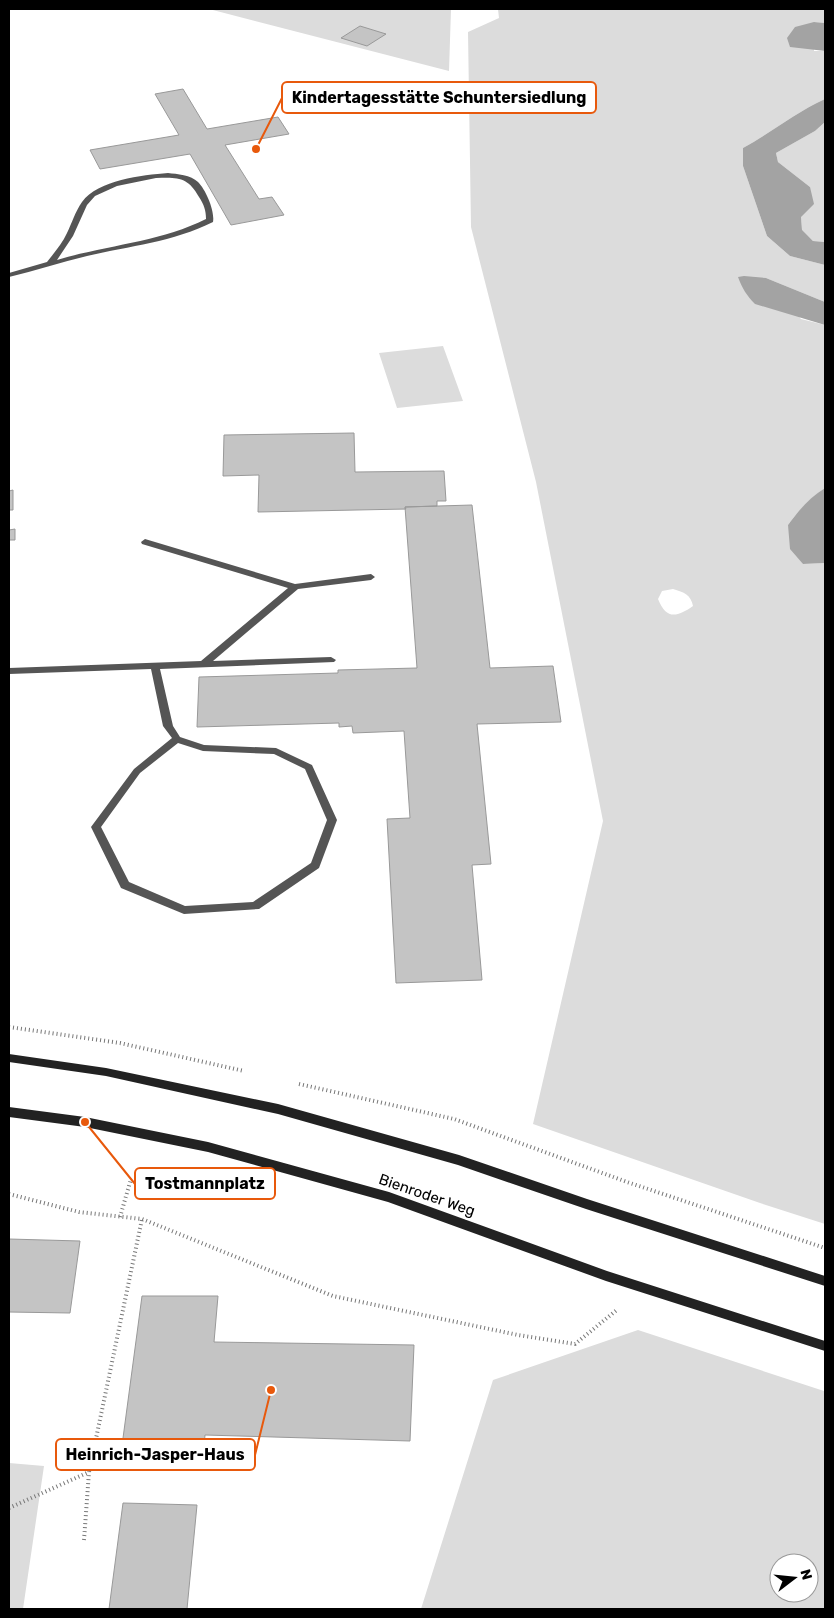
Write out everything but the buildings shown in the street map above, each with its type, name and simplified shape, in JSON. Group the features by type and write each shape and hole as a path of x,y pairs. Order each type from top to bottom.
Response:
{"main road":[{"path":"9,1058 106,1072 278,1109 458,1160 586,1204 825,1281"},
{"name":"Bienroder Weg","path":"9,1112 85,1122 208,1147 308,1174 389,1198 606,1276 825,1346"}],"lane":[{"path":"9,276 50,264 91,252 170,237 191,231 210,220 209,208 195,183 177,176 145,179 102,189 87,199 77,216 71,233 50,264"},
{"path":"145,542 295,587 371,576"},
{"path":"204,664 295,587"},
{"path":"9,671 331,660"},
{"path":"155,666 168,726 177,739 203,748 276,751 309,767 332,820 315,865 255,906 184,910 125,885 96,827 137,771 177,739"}],"path":[{"path":"120,1217 131,1178"},
{"path":"9,1194 79,1212 142,1219 333,1296 518,1335 575,1344 617,1309 627,1312"},
{"path":"717,1213 825,1248"},
{"path":"84,1540 89,1472 142,1219"},
{"path":"9,1508 89,1472"}],"shaded area":[{"path":"209,9 451,9 449,71"},
{"path":"498,9 825,9 825,23 814,22 814,51 825,51 825,99 743,148 743,166 767,236 790,256 825,265 825,302 766,278 801,319 825,325 825,488 796,514 788,525 803,564 825,563 825,1224 533,1124 603,821 536,482 471,227 468,32 499,18","holes":["673,589 689,597 693,606 677,614 668,613 664,610 658,599 662,591"]},
{"path":"814,22 825,23 825,51 790,47 787,38 795,27"},
{"path":"825,99 825,122 815,131 776,153 778,162 810,187 814,204 801,217 802,230 813,241 825,242 825,265 790,256 767,236 743,166 743,148"},
{"path":"825,122 825,242 813,241 802,231 801,217 810,187 778,162 776,153 815,131"},
{"path":"738,277 766,278 825,302 825,325 755,304 741,285"},
{"path":"443,346 463,401 397,408 379,353"},
{"path":"825,488 825,563 803,564 790,549 788,525 814,496"},
{"path":"638,1330 824,1391 825,1609 421,1609 493,1380"},
{"path":"9,1463 44,1466 23,1609 9,1609"}],"place":[{"name":"Kindertagesstätte Schuntersiedlung","path":"256,149"},
{"name":"Tostmannplatz","path":"85,1122"},
{"name":"Heinrich-Jasper-Haus","path":"271,1390"}]}
